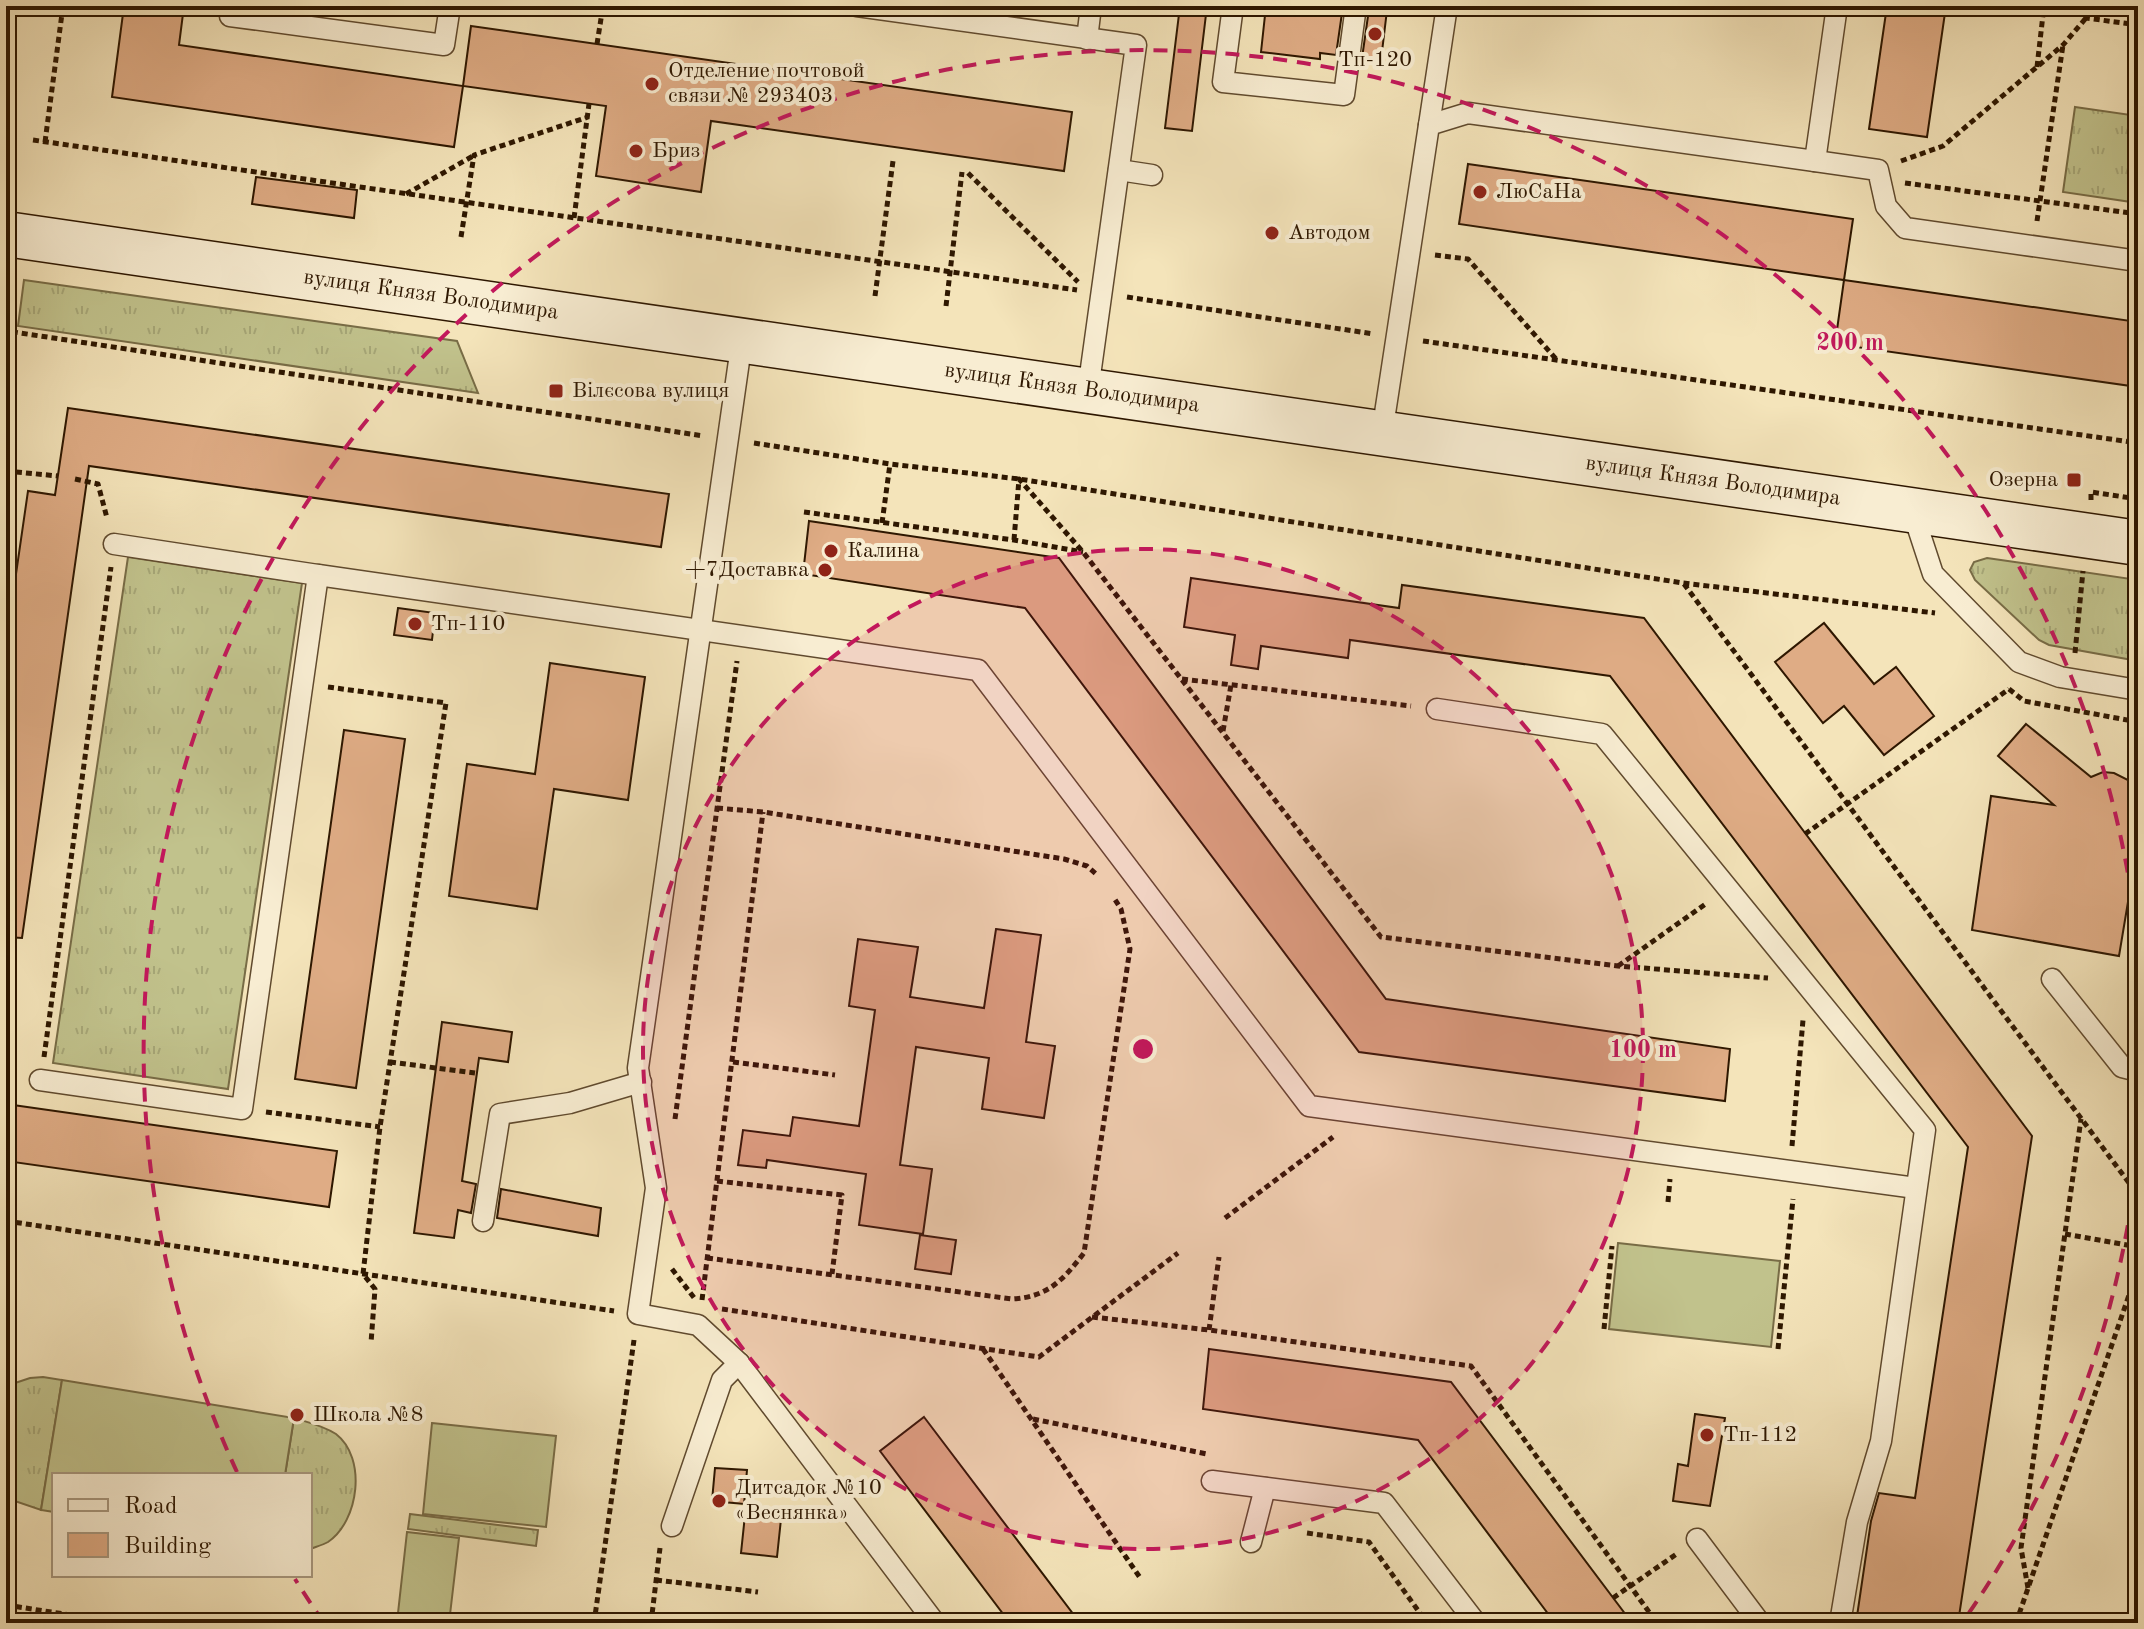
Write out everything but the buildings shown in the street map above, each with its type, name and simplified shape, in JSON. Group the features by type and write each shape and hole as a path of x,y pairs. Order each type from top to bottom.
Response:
{"main road":[{"name":"вулиця Князя Володимира","path":"6,234 2138,543"}],"lane":[{"path":"230,16 444,45 450,6"},
{"path":"857,6 1136,45 1088,390"},
{"path":"1087,39 1091,6"},
{"path":"1233,6 1223,82 1344,95 1356,6"},
{"path":"1382,433 1447,6"},
{"path":"1815,161 1837,6"},
{"path":"1429,125 1468,113 1815,161 1879,175 1886,206 1905,228 2138,261"},
{"path":"1119,170 1152,175"},
{"path":"742,340 638,1068 656,1188 638,1314 700,1316 739,1363 935,1623"},
{"path":"1912,510 1933,574 2019,662 2060,677 2138,690"},
{"path":"114,544 978,670 1309,1106 1916,1188"},
{"path":"40,1080 242,1109 318,575"},
{"path":"1437,709 1602,734 1925,1130 1881,1441 1857,1522 1840,1623"},
{"path":"2052,979 2122,1067 2138,1071"},
{"path":"483,1221 500,1114 570,1103 641,1082"},
{"path":"672,1526 722,1380 739,1363"},
{"path":"1212,1481 1384,1503 1476,1623"},
{"path":"1251,1542 1265,1488"},
{"path":"1697,1539 1760,1623"}],"path":[{"path":"45,142 63,6"},
{"path":"597,44 603,6"},
{"path":"2037,68 2044,6"},
{"path":"1879,175 1943,146 2063,45 2086,18 2088,6"},
{"path":"2086,18 2138,25"},
{"path":"2033,246 2063,45"},
{"path":"574,218 589,104"},
{"path":"406,194 474,155 588,117"},
{"path":"461,237 474,155"},
{"path":"875,296 893,161"},
{"path":"946,306 965,172 1087,292"},
{"path":"1879,175 2138,214"},
{"path":"1434,255 1468,259 1557,360"},
{"path":"6,336 7,331 890,464 1019,479 1683,583 1938,614"},
{"path":"882,523 890,464"},
{"path":"6,471 58,476"},
{"path":"40,1080 114,544 98,484 75,479"},
{"path":"1014,540 1019,479"},
{"path":"1019,479 1083,552 1381,937 1618,966 1806,981 1778,1349"},
{"path":"2091,492 2138,499"},
{"path":"804,512 1083,552"},
{"path":"2070,710 2085,560"},
{"path":"1683,583 2138,1195"},
{"path":"675,1121 740,636"},
{"path":"1999,678 2024,701 2138,722"},
{"path":"1181,679 1437,709"},
{"path":"303,684 446,703 380,1127 363,1274 375,1289 371,1343"},
{"path":"1223,733 1231,685"},
{"path":"1805,834 2009,689"},
{"path":"717,808 763,812 1064,859 1087,866 1100,878"},
{"path":"700,1316 763,812"},
{"path":"1618,966 1729,887"},
{"path":"707,1258 1012,1299 1032,1298 1045,1292 1071,1270 1084,1253 1130,949 1121,909 1110,891"},
{"path":"390,1062 475,1073"},
{"path":"733,1062 835,1075"},
{"path":"242,1109 380,1127"},
{"path":"2028,1588 2021,1548 2081,1118"},
{"path":"1225,1218 1309,1155"},
{"path":"717,1181 842,1195 832,1274"},
{"path":"6,1221 638,1314 594,1623"},
{"path":"2065,1234 2138,1247"},
{"path":"1604,1329 1612,1246"},
{"path":"700,1316 1039,1357 1178,1253"},
{"path":"1209,1330 1219,1257"},
{"path":"670,1266 700,1316"},
{"path":"2016,1623 2138,1269"},
{"path":"1092,1317 1471,1366 1657,1623"},
{"path":"982,1348 1141,1579"},
{"path":"1031,1419 1218,1456 1212,1481"},
{"path":"651,1623 660,1548 672,1526"},
{"path":"1307,1533 1369,1542 1427,1623"},
{"path":"1613,1598 1697,1539"},
{"path":"656,1580 758,1592"},
{"path":"6,1605 122,1623"}],"green space":[{"path":"2075,107 2138,116 2138,203 2063,192"},
{"path":"24,280 457,341 478,393 18,326"},
{"path":"128,557 302,583 228,1089 53,1063"},
{"path":"1987,558 2138,580 2138,661 2049,645 2039,640 1975,580 1970,570 1974,562"},
{"path":"1618,1243 1780,1261 1771,1347 1609,1329"},
{"path":"43,1377 62,1380 41,1510 6,1498 6,1386"},
{"path":"62,1380 294,1418 285,1473 52,1473 52,1512 41,1510"},
{"path":"294,1418 321,1426 336,1434 346,1445 352,1458 355,1489 347,1520 328,1542 312,1548 312,1473 285,1473"},
{"path":"432,1423 556,1436 546,1527 423,1514"},
{"path":"410,1514 538,1530 536,1546 408,1529"},
{"path":"407,1532 459,1538 449,1623 397,1622"}],"place":[{"name":"Тп-120","path":"1375,34"},
{"name":"Отделение почтовой связи № 293403","path":"652,84"},
{"name":"Бриз","path":"636,151"},
{"name":"ЛюСаНа","path":"1480,192"},
{"name":"Автодом","path":"1272,233"},
{"name":"Вілєсова вулиця","path":"556,391"},
{"name":"Озерна","path":"2074,480"},
{"name":"Калина","path":"831,551"},
{"name":"+7Доставка","path":"825,570"},
{"name":"Тп-110","path":"415,624"},
{"name":"Школа №8","path":"297,1415"},
{"name":"Тп-112","path":"1707,1435"},
{"name":"Дитсадок №10 «Веснянка»","path":"719,1501"}]}
